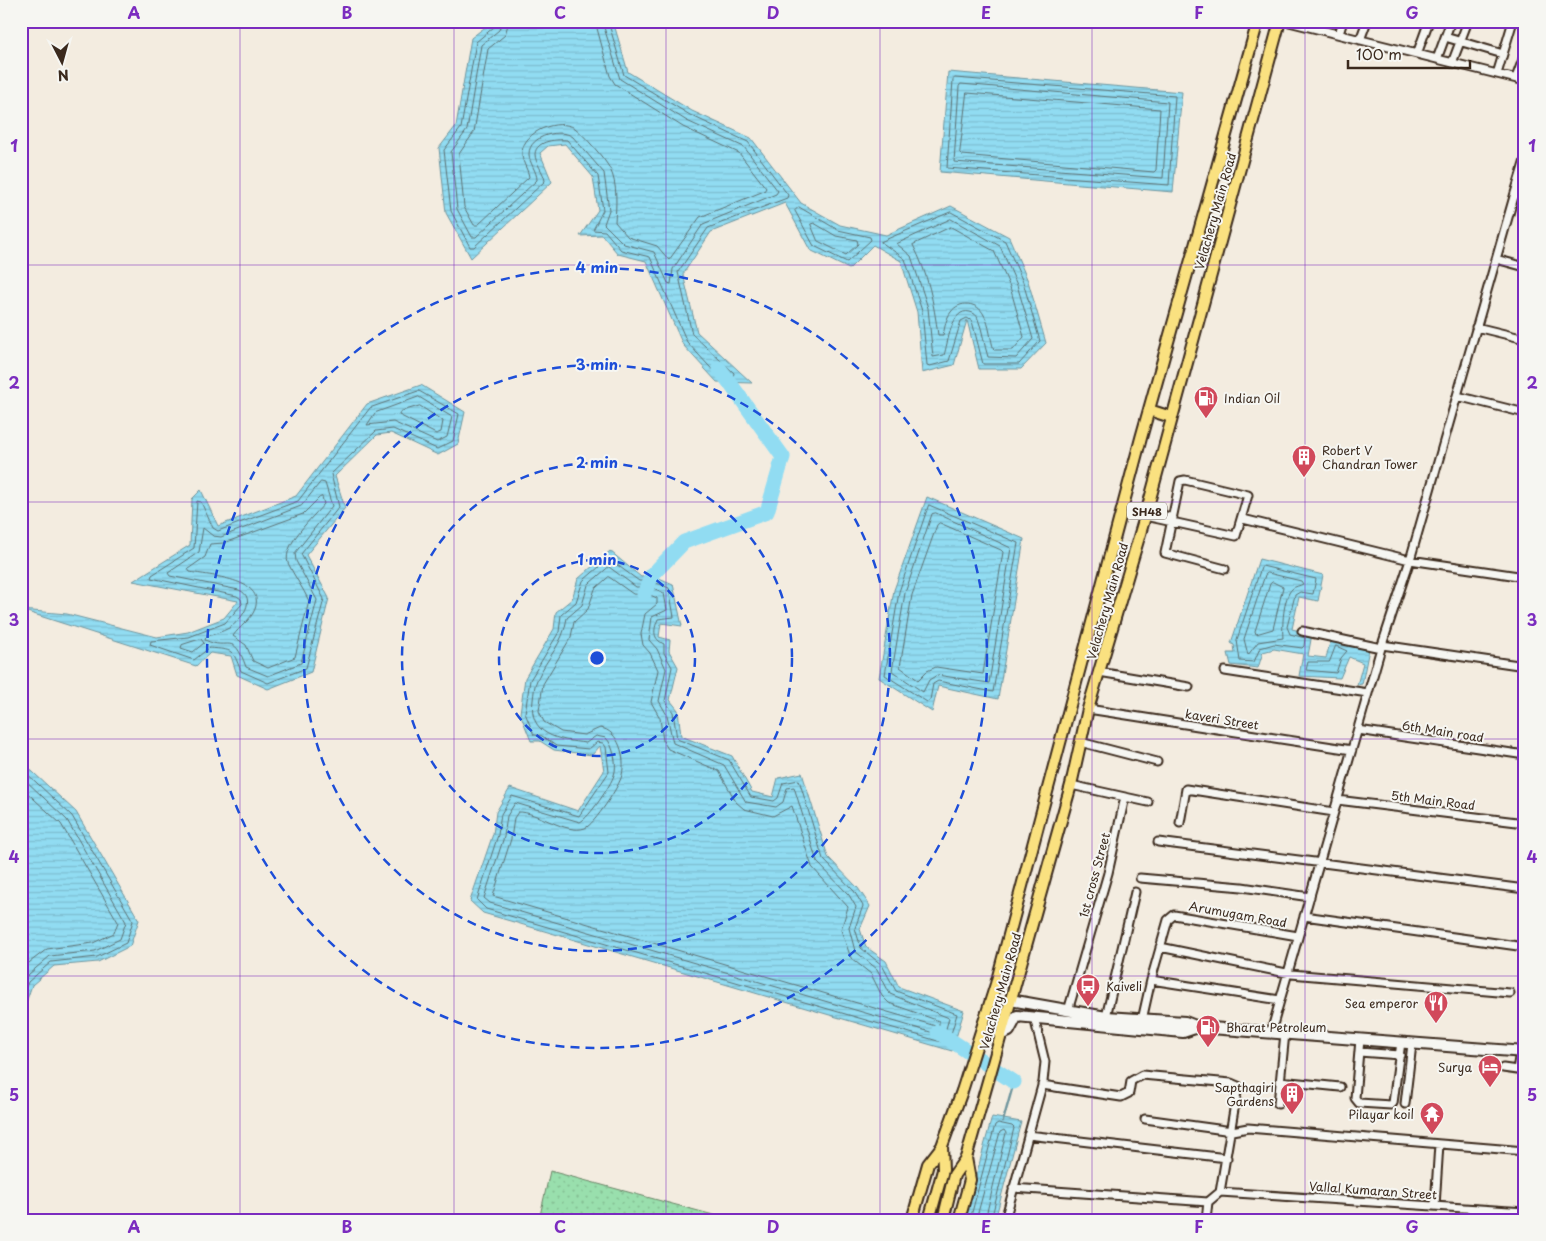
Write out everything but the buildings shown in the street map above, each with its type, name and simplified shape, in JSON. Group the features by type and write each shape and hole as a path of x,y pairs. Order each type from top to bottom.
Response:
{"main road":[{"name":"Velachery Main Road","path":"942,1146 996,984 1149,410 1258,21"},
{"name":"Velachery Main Road","path":"966,1158 1071,785 1088,709 1146,513 1280,21"},
{"path":"1149,410 1171,417"},
{"path":"1010,1000 1068,1012 1106,1017 1185,1022 1198,1027 1522,1052"},
{"path":"1000,1035 1009,1031 1018,1016 1183,1032 1198,1027"},
{"path":"912,1220 928,1164 942,1146"},
{"name":"SH48","path":"929,1220 943,1170 942,1146"},
{"path":"959,1220 970,1180 966,1158"},
{"name":"SH48","path":"943,1220 954,1175 966,1158"}],"street":[{"path":"1285,21 1525,80"},
{"path":"1339,34 1343,21"},
{"path":"1360,40 1366,21"},
{"path":"1417,54 1429,21"},
{"path":"1437,59 1451,21"},
{"path":"1452,63 1468,21"},
{"path":"1496,74 1513,21"},
{"path":"1445,37 1503,54"},
{"path":"1516,78 1525,54"},
{"path":"1271,1032 1368,693 1410,560 1434,470 1525,160"},
{"path":"1515,194 1525,196"},
{"path":"1496,259 1525,267"},
{"path":"1476,327 1525,339"},
{"path":"1457,396 1525,413"},
{"path":"1146,513 1173,521 1236,536 1243,519 1248,495 1185,480 1180,481 1173,521 1165,553 1226,569"},
{"path":"1243,519 1410,560 1525,577"},
{"path":"1302,631 1382,646 1525,666"},
{"path":"1225,671 1368,693"},
{"path":"1099,672 1189,687"},
{"name":"kaveri Street","path":"1088,709 1352,750"},
{"name":"6th Main road","path":"1358,730 1525,755"},
{"path":"1080,742 1157,762"},
{"path":"1071,785 1148,802"},
{"path":"1180,823 1186,789 1334,812"},
{"name":"1st cross Street","path":"1068,1012 1108,873 1125,797"},
{"name":"5th Main Road","path":"1337,800 1525,824"},
{"path":"1158,842 1525,889"},
{"path":"1140,878 1242,887 1310,897"},
{"path":"1106,1017 1135,892"},
{"name":"Arumugam Road","path":"1160,947 1168,920 1174,914 1298,936"},
{"path":"1304,916 1525,947"},
{"path":"1142,1020 1160,947 1288,973 1510,993"},
{"path":"1151,980 1280,1000"},
{"path":"1005,1220 1042,1085 1045,1062 1034,1017"},
{"path":"1278,1104 1285,1033"},
{"path":"1360,1039 1355,1098 1359,1103 1391,1105 1393,1103 1400,1055 1406,1043"},
{"path":"1402,1103 1406,1043"},
{"path":"1359,1052 1400,1055"},
{"path":"1503,1068 1521,1070 1522,1052"},
{"path":"1042,1085 1121,1097 1129,1093 1131,1081 1142,1075 1231,1083 1238,1086 1232,1131 1220,1192 1208,1202 1206,1220"},
{"path":"1280,1081 1340,1087"},
{"path":"1145,1119 1232,1131 1248,1128 1525,1151"},
{"path":"1028,1135 1227,1158"},
{"path":"1435,1206 1439,1144"},
{"path":"1014,1188 1208,1202"},
{"name":"Vallal Kumaran Street","path":"1220,1192 1525,1212"}],"green space":[{"path":"550,1171 732,1220 539,1220"}],"water":[{"path":"493,21 613,21 628,72 692,111 751,138 801,203 840,225 886,235 951,206 1009,237 1028,281 1046,343 1021,369 979,369 967,320 954,365 922,373 917,312 901,261 873,245 849,269 810,250 785,203 711,232 683,274 697,332 752,383 717,382 683,345 646,261 618,254 602,235 580,236 598,210 593,177 565,144 548,146 540,153 552,182 471,258 446,213 439,148 456,126 471,38"},
{"path":"948,72 1182,92 1173,192 940,172"},
{"path":"421,385 465,412 458,444 438,455 391,433 377,435 335,476 345,508 306,555 329,598 311,672 268,689 237,675 231,656 210,653 196,666 21,610 67,614 157,637 188,632 224,618 238,601 133,581 190,545 192,499 201,490 218,526 296,496 367,404"},
{"path":"927,497 1024,539 998,699 938,686 932,712 879,678 894,590"},
{"path":"610,551 641,577 652,575 673,584 682,626 661,623 659,637 670,640 669,651 678,667 670,700 678,710 681,736 732,756 752,792 773,797 778,778 802,773 828,857 858,888 870,906 860,929 866,947 886,961 899,987 964,1011 952,1051 483,913 470,901 493,834 496,812 510,788 578,811 604,771 600,746 592,755 554,750 540,741 531,741 520,713 525,678 554,629 556,612 572,599 578,579"},
{"path":"1259,559 1323,575 1318,601 1299,597 1292,629 1312,634 1308,656 1326,658 1331,639 1369,649 1362,684 1357,685 1363,663 1349,657 1340,678 1299,676 1303,654 1274,649 1263,652 1258,668 1231,665 1228,653 1235,653 1234,645 1231,643"},
{"path":"21,761 76,812 139,920 130,946 98,962 54,966 32,985 21,1017"},
{"path":"992,1117 1021,1122 995,1220 964,1220"}],"waterway":[{"path":"644,594 652,575 684,542 767,512 783,457 719,368"},
{"path":"938,1032 1014,1082"},
{"path":"1003,1121 1014,1082"}],"place":[{"name":"Indian Oil","path":"1206,419"},
{"name":"Robert V Chandran Tower","path":"1304,478"},
{"name":"Kaiveli","path":"1088,1007"},
{"name":"Sea emperor","path":"1436,1024"},
{"name":"Bharat Petroleum","path":"1208,1048"},
{"name":"Surya","path":"1490,1088"},
{"name":"Sapthagiri Gardens","path":"1292,1115"},
{"name":"Pilayar koil","path":"1432,1135"}]}
